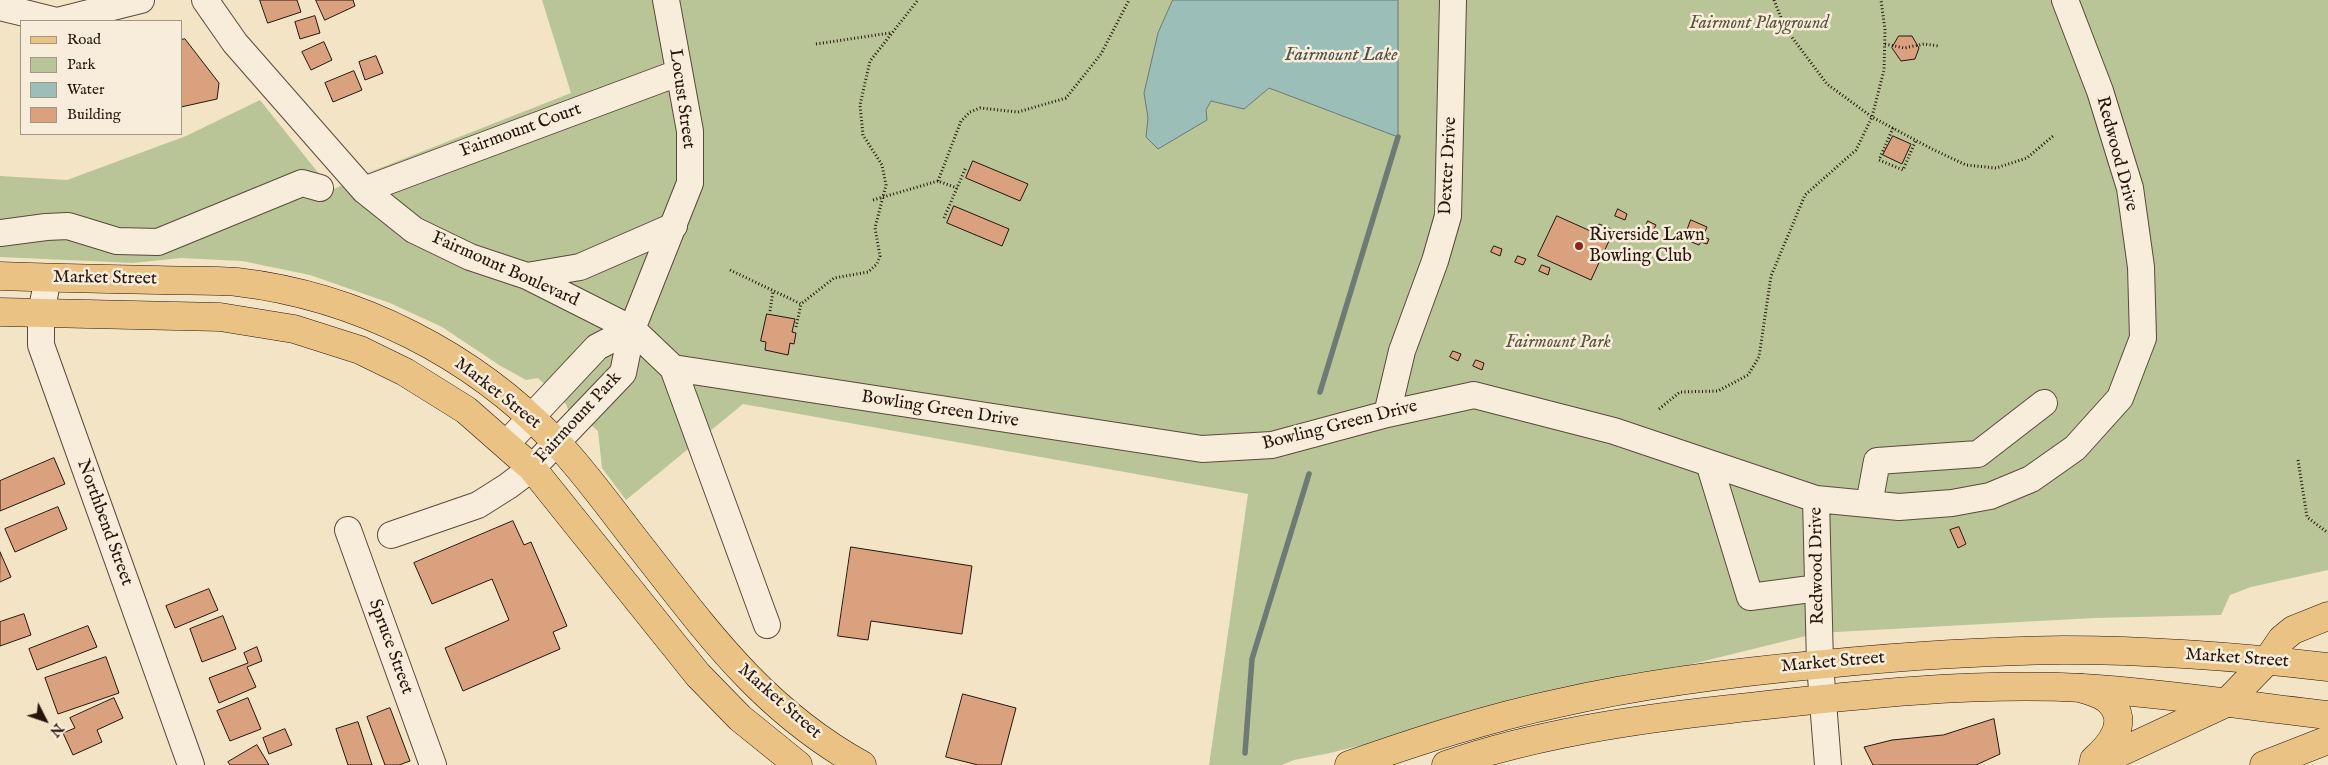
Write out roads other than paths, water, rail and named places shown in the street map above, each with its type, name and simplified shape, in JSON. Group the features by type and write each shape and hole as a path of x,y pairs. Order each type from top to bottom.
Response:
{"main road":[{"name":"Market Street","path":"0,276 237,282 305,295 389,323 443,351 486,382 557,442 716,643 747,678 802,726 862,765"},
{"name":"Market Street","path":"0,312 220,317 294,329 360,350 404,372 466,410 507,443 532,468 698,675 740,718 798,765"},
{"path":"2093,765 2226,703 2267,660 2278,643 2293,630 2328,616"},
{"name":"Market Street","path":"1349,765 1431,737 1558,703 1670,681 1820,664 1950,654 2064,650 2128,651 2267,660 2328,667"},
{"name":"Market Street","path":"1446,765 1560,735 1670,716 1824,698 1939,688 2081,688 2328,715"},
{"path":"2081,688 2111,702 2117,715 2118,724 2117,732 2108,747 2088,765"},
{"path":"2264,765 2324,741"}],"street":[{"path":"61,20 141,0"},
{"name":"Fairmount Boulevard","path":"205,0 235,43 364,190 414,230 470,257 527,276 632,329 673,368 767,625"},
{"name":"Locust Street","path":"632,329 690,183 690,131 666,0"},
{"name":"Dexter Drive","path":"1387,414 1402,351 1435,261 1448,216 1453,0"},
{"name":"Redwood Drive","path":"1828,765 1820,664 1816,499 1899,507 1952,503 1990,496 2031,479 2075,448 2120,398 2143,338 2142,266 2130,188 2100,92 2065,0"},
{"path":"0,7 53,20"},
{"name":"Fairmount Court","path":"364,190 678,73"},
{"path":"158,242 302,183 320,188"},
{"path":"0,234 46,226 68,226 117,241 201,241 228,228"},
{"path":"527,276 580,267 674,226"},
{"name":"Northbend Street","path":"48,278 41,314 42,350 192,765"},
{"name":"Fairmount Park","path":"507,443 597,347 632,329"},
{"name":"Fairmount Park","path":"391,536 478,505 532,468 624,373 632,329"},
{"name":"Bowling Green Drive","path":"673,368 1202,449 1251,448 1297,440 1387,414 1474,395 1614,431 1816,499"},
{"path":"1869,504 1877,461 1978,454 2044,403"},
{"path":"1710,463 1750,597 1818,588"},
{"name":"Spruce Street","path":"348,530 433,765"}],"water":[{"name":"Fairmount Lake","path":"1173,0 1398,0 1398,137 1269,88 1244,109 1211,101 1206,110 1207,120 1158,149 1146,137 1148,118 1144,93 1158,33"}],"waterway":[{"path":"1320,392 1398,137"},
{"path":"1245,753 1252,659 1309,474"}],"place":[{"name":"Riverside Lawn Bowling Club","path":"1579,246"}],"park label":[{"name":"Fairmont Playground","path":"1759,24"}]}
